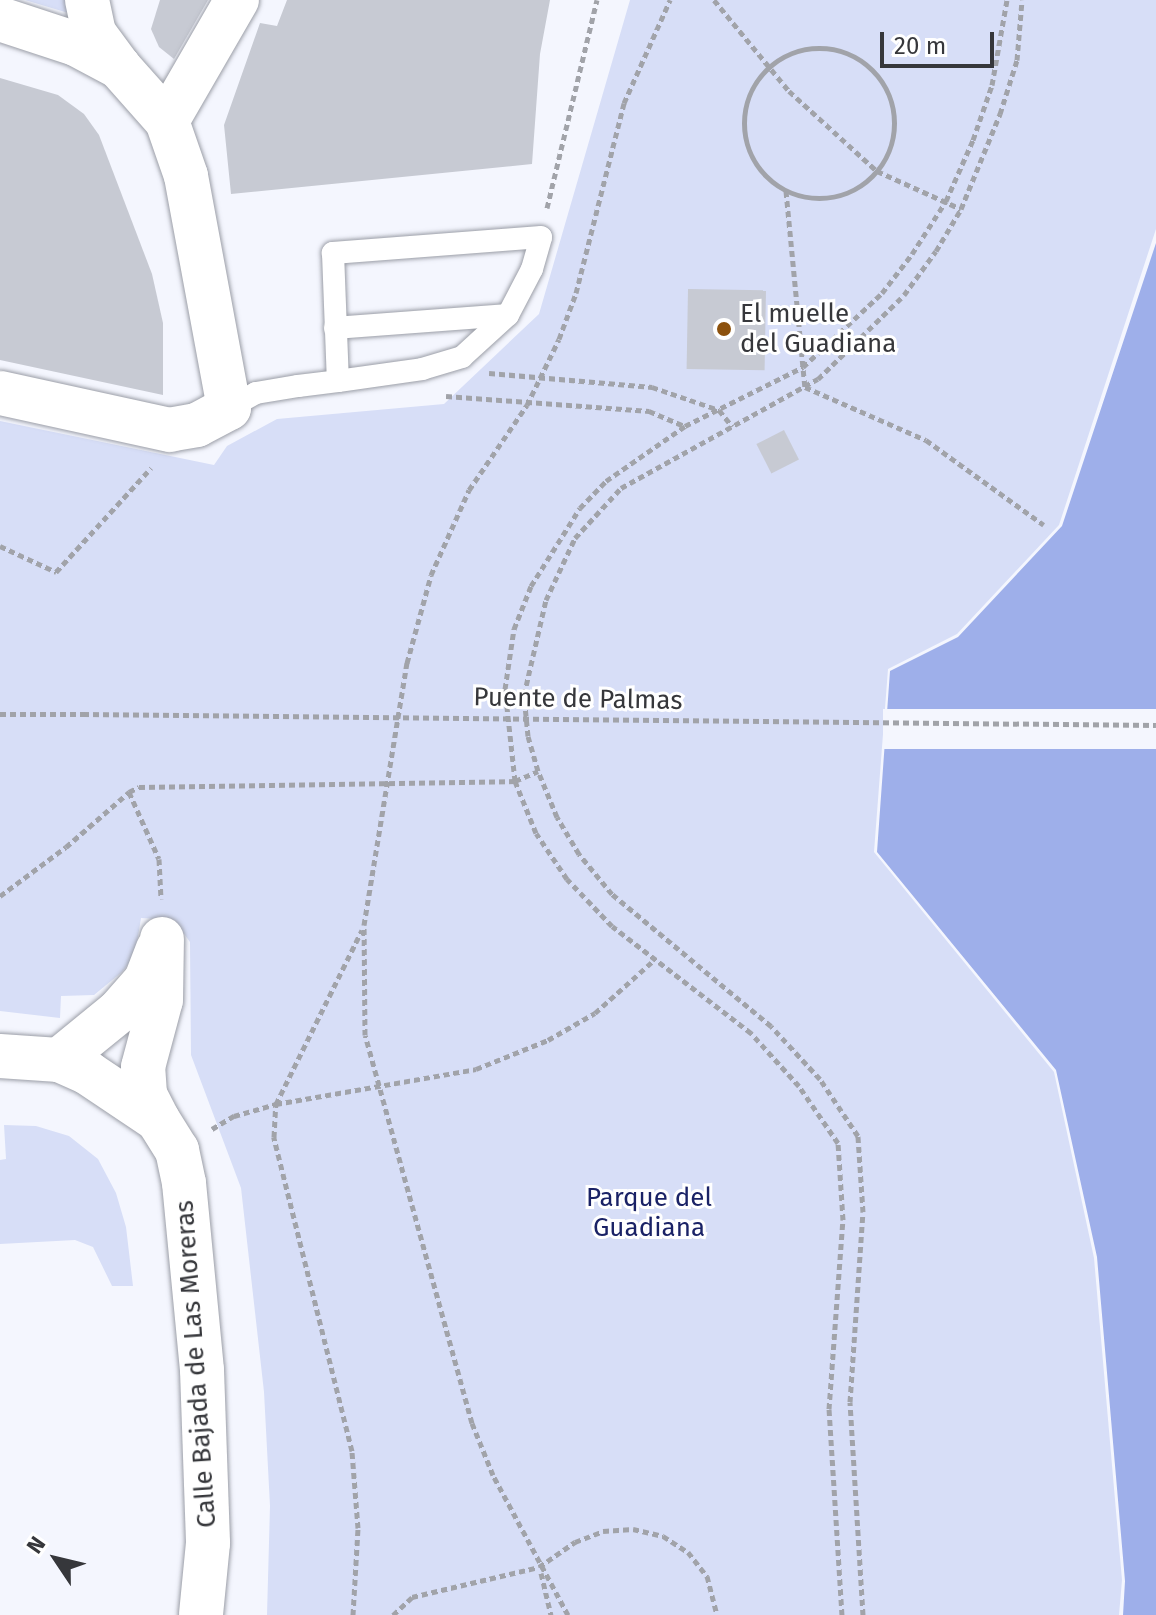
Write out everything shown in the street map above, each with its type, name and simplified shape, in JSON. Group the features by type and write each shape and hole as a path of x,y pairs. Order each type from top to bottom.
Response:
{"street":[{"path":"0,393 170,430 197,425 229,408 186,176 167,121 119,67 94,33 87,0"},
{"path":"167,121 237,0"},
{"path":"0,19 76,44 119,67"},
{"path":"59,1060 92,1036 146,980 162,939"},
{"name":"Calle Bajada de Las Moreras","path":"162,939 161,1000 143,1067 145,1094 167,1135 184,1183 202,1370 208,1543 201,1615"},
{"path":"0,1056 59,1060 88,1073 167,1135"}],"lane":[{"path":"229,408 256,393 422,369 462,357 508,315 532,269 541,237 333,253 338,381"},
{"path":"335,328 508,315"}],"path":[{"path":"541,237 597,0"},
{"path":"568,1615 539,1567 493,1475 472,1423 365,1035 364,925 407,663 431,575 469,490 527,405 541,378 576,293 624,103 670,0"},
{"path":"714,0 789,91 877,171 961,209"},
{"path":"842,1615 829,1409 843,1220 838,1143 799,1086 751,1033 612,926 567,879 536,833 515,781 505,689 514,629 531,586 580,508 606,481 685,426 803,367 882,293 946,201 973,140 992,85 1007,0"},
{"path":"863,1615 850,1402 863,1212 858,1136 820,1079 771,1026 612,894 579,854 557,817 538,771 528,736 524,695 546,600 575,538 621,488 818,379 904,295 961,209 995,127 1017,60 1022,0"},
{"path":"814,48 839,51 861,61 879,78 891,100 894,125 889,149 877,171 858,187 835,197 810,198 786,191 766,177 752,157 745,134 749,98 769,67 790,54 814,48"},
{"path":"786,191 805,387"},
{"path":"462,357 466,371 652,387 719,410 732,426"},
{"path":"805,387 926,440 1044,525"},
{"path":"440,396 456,395 527,405 649,411 685,426"},
{"path":"0,546 56,572 167,451 170,430"},
{"name":"Puente de Palmas","path":"0,714 1156,725"},
{"path":"0,896 139,787 515,781 538,771"},
{"path":"129,792 159,859 162,939"},
{"path":"353,1615 358,1528 352,1451 274,1137 276,1104 364,925"},
{"path":"167,1135 276,1104 476,1069 548,1040 595,1013 654,960"},
{"path":"393,1615 412,1597 539,1567 575,1542 603,1531 633,1529 663,1536 688,1552 707,1576 717,1615"},
{"path":"539,1567 551,1615"}],"green space":[{"path":"25,0 76,0 75,15"},
{"name":"Parque del Guadiana","path":"630,0 1156,0 1156,229 1059,525 957,634 888,669 874,852 1054,1072 1094,1258 1122,1580 1119,1615 267,1615 270,1506 264,1392 241,1188 191,1055 190,942 174,920 141,918 135,955 122,972 94,995 61,996 60,1018 0,1011 0,421 214,465 227,446 277,419 444,404 539,314"},
{"path":"4,1125 36,1126 69,1136 98,1159 116,1193 126,1227 133,1286 112,1286 93,1247 75,1240 0,1244 0,1160 6,1159"}],"water":[{"path":"1156,243 1156,1615 1123,1615 1125,1581 1097,1257 1056,1070 877,852 890,671 958,637 1062,526"}],"pier":[{"path":"883,709 1156,709 1156,749 883,749"}],"building":[{"path":"160,0 208,0 174,59 159,47 151,29"},
{"path":"287,0 550,0 540,54 532,164 231,194 224,125 260,23 277,26"},
{"path":"0,78 58,95 84,114 99,135 152,274 163,323 163,395 0,360"},
{"name":"El muelle del Guadiana","path":"688,289 766,290 765,370 687,369"},
{"path":"784,430 799,459 771,473 756,444"}],"place":[{"name":"El muelle del Guadiana","path":"724,329"}]}
